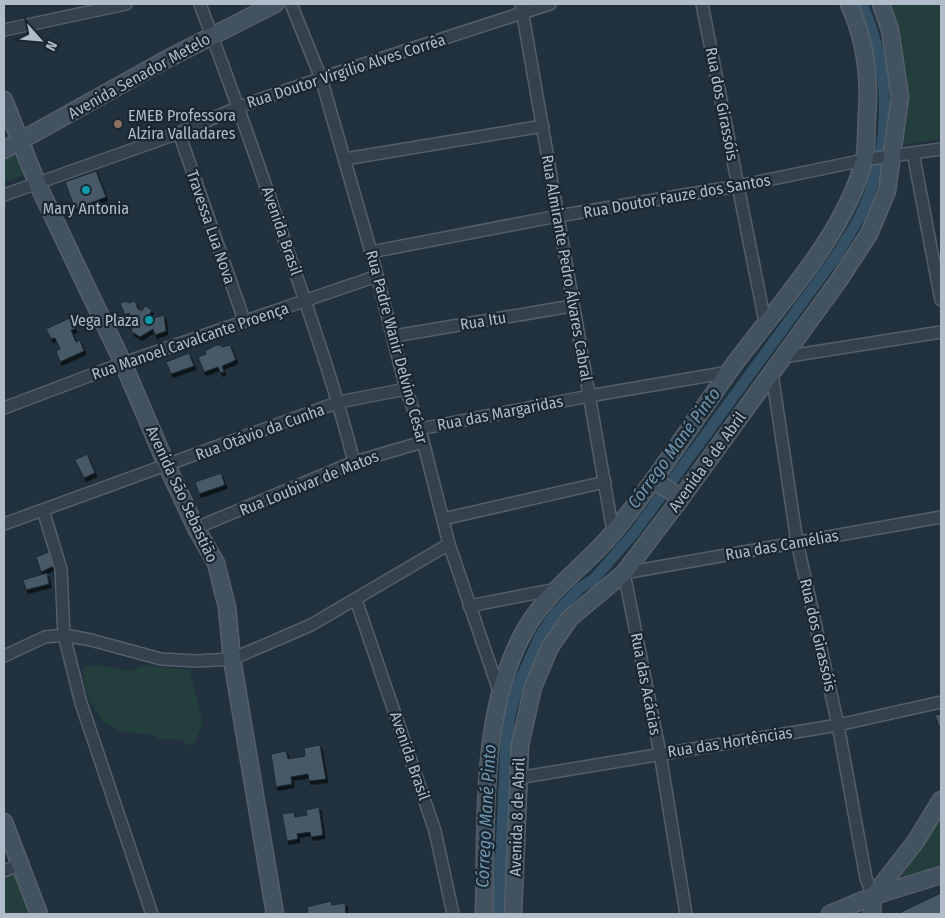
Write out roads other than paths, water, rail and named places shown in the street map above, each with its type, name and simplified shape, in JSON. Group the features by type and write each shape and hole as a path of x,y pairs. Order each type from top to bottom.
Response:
{"main road":[{"name":"Avenida Senador Metelo","path":"4,150 212,35 275,4"},
{"name":"Avenida 8 de Abril","path":"513,914 517,778 520,744 527,707 550,647 570,618 624,573 729,372 822,248 846,209 866,160 868,101 866,58 849,4"},
{"name":"Avenida 8 de Abril","path":"484,914 490,760 499,691 510,661 525,630 539,608 557,588 592,557 613,532 668,489 772,373 869,234 888,191 890,157 899,89 890,30 881,4"},
{"name":"Avenida São Sebastião","path":"4,100 37,183 123,363 196,528 216,563 226,608 232,659 275,914"},
{"path":"879,903 941,800"},
{"path":"4,822 39,914"},
{"path":"879,903 916,841"},
{"path":"879,903 941,875"},
{"path":"830,914 913,896 941,885"}],"street":[{"path":"4,30 126,4"},
{"name":"Avenida Brasil","path":"200,4 239,107 339,402 354,462"},
{"name":"Rua Padre Wanir Delvino César","path":"290,4 321,78 394,336 406,389 420,428 448,544 499,691"},
{"name":"Rua Doutor Virgílio Alves Corrêa","path":"4,195 179,133 239,107 321,78 522,8 550,4"},
{"name":"Rua dos Girassóis","path":"702,4 765,322"},
{"name":"Rua Almirante Pedro Álvares Cabral","path":"522,8 572,306 613,532"},
{"path":"345,159 543,126"},
{"name":"Travessa Lua Nova","path":"179,133 244,320"},
{"name":"Rua Doutor Fauze dos Santos","path":"371,252 558,216 738,186 866,160 941,149"},
{"path":"913,154 941,300"},
{"name":"Rua Manoel Cavalcante Proença","path":"4,408 244,320 377,276"},
{"name":"Rua Itu","path":"394,336 572,306"},
{"path":"783,357 941,332"},
{"name":"Rua das Margaridas","path":"420,428 588,396 729,372"},
{"name":"Rua dos Girassóis","path":"772,373 797,542 838,724 866,878 879,903"},
{"name":"Rua Otávio da Cunha","path":"4,524 339,402 406,389"},
{"name":"Rua Loubivar de Matos","path":"196,528 354,462 422,442"},
{"path":"443,519 605,482"},
{"path":"43,510 61,569 64,635 81,703 152,914"},
{"name":"Rua das Camélias","path":"624,573 941,517"},
{"path":"4,656 46,638 64,635 91,640 161,659 197,661 232,659 310,625 356,600 448,544"},
{"name":"Rua das Acácias","path":"624,573 660,753 686,914"},
{"path":"469,606 557,588"},
{"name":"Avenida Brasil","path":"356,600 435,831 453,914"},
{"name":"Rua das Hortências","path":"517,778 838,724 941,702"},
{"path":"4,871 20,865"}],"waterway":[{"name":"Córrego Mané Pinto","path":"498,914 506,746 510,715 519,683 540,636 554,615 580,588 593,580 634,533 837,255 862,212 879,160 885,108 879,56 862,4"}],"place":[{"name":"EMEB Professora Alzira Valladares","path":"118,124"},
{"name":"Mary Antonia","path":"86,190"},
{"name":"Vega Plaza","path":"149,320"}]}
